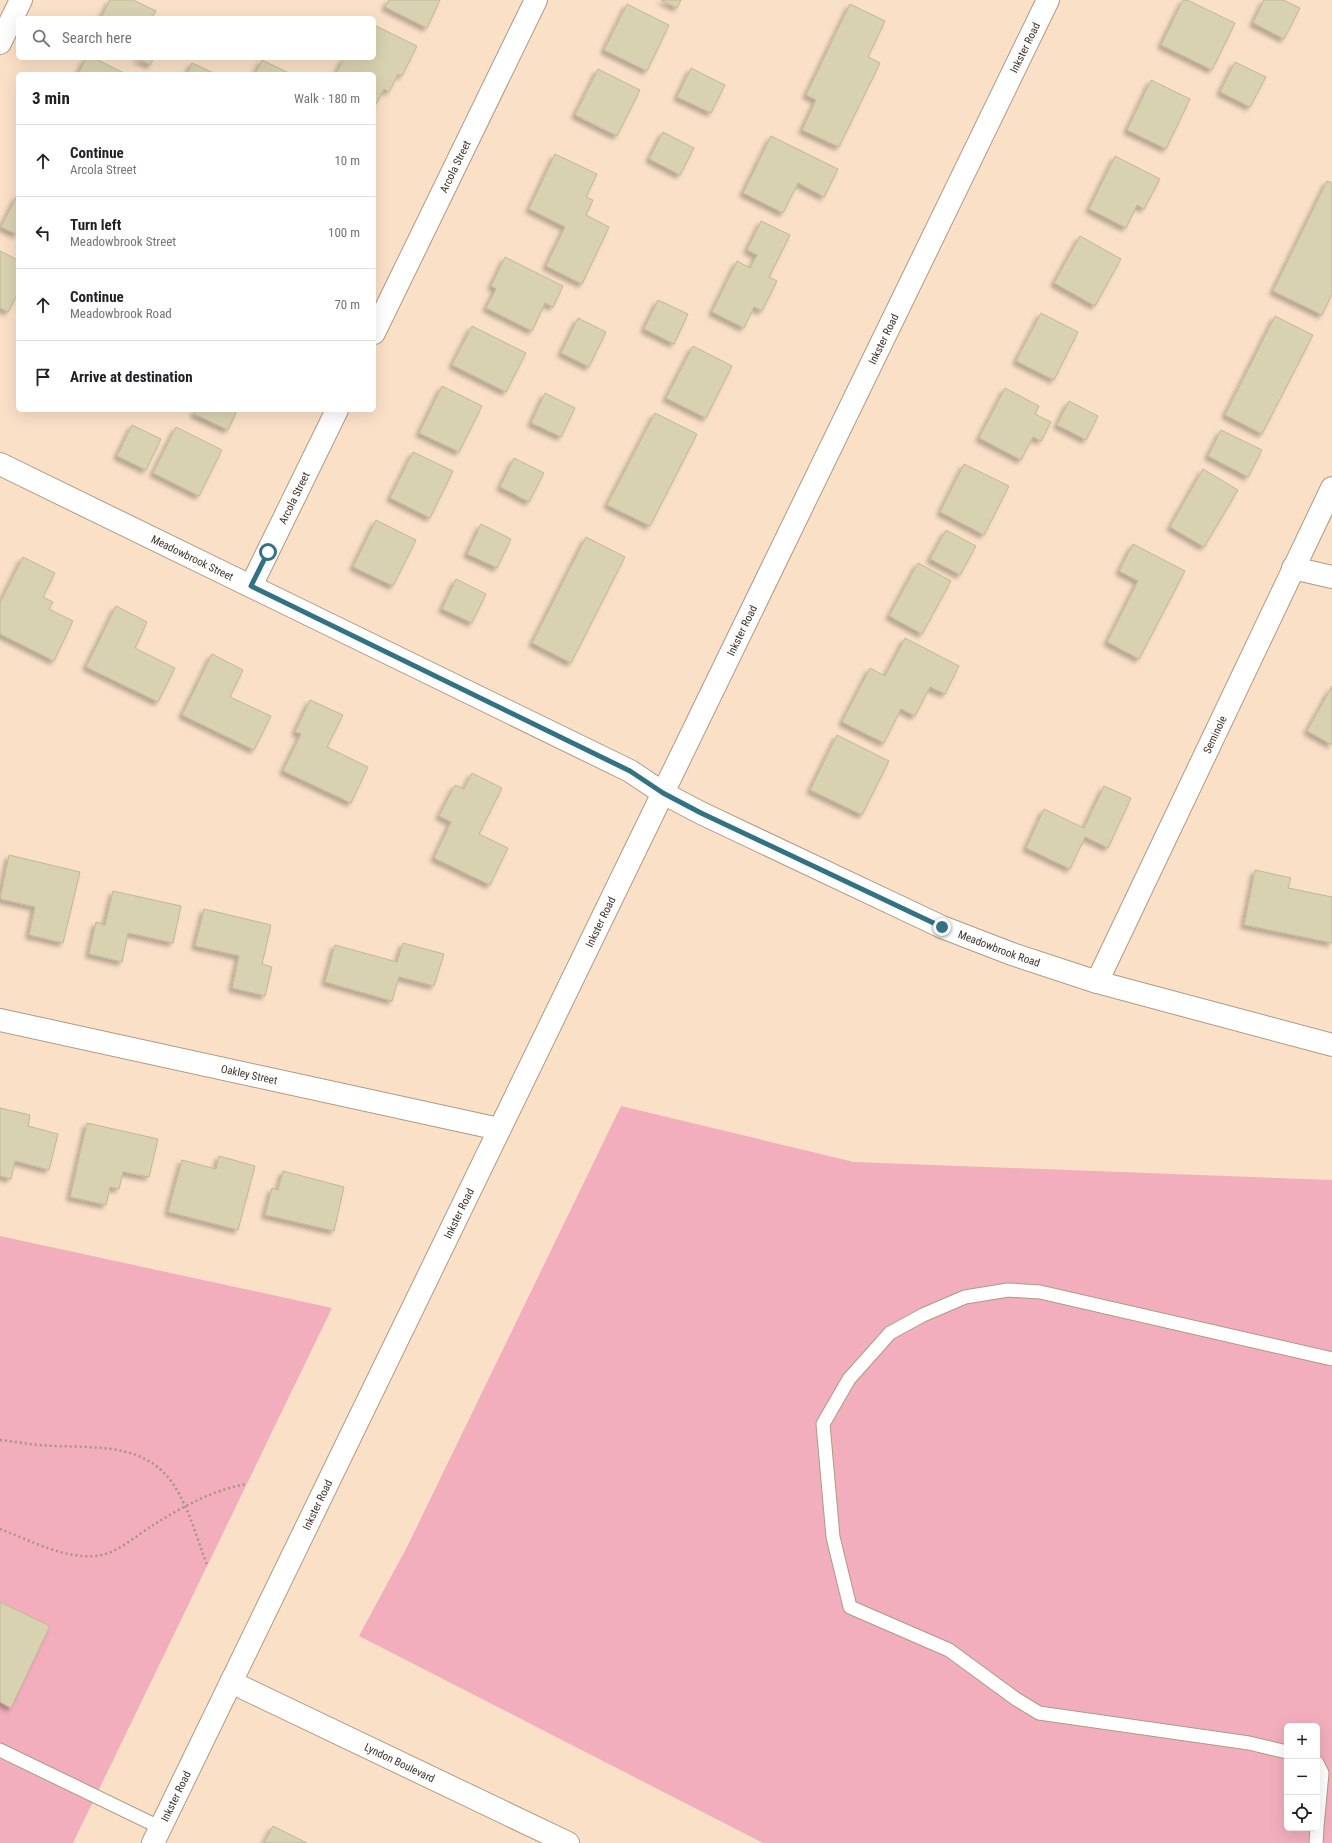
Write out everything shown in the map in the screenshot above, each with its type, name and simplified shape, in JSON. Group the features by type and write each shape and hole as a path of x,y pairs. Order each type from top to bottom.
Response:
{"street":[{"path":"0,43 21,0"},
{"name":"Arcola Street","path":"376,329 536,0"},
{"name":"Inkster Road","path":"157,1835 1048,0"},
{"name":"Arcola Street","path":"251,586 336,412"},
{"name":"Meadowbrook Street","path":"0,464 630,771 663,793"},
{"name":"Seminole","path":"1097,982 1332,488"},
{"path":"1293,568 1332,577"},
{"name":"Meadowbrook Road","path":"663,793 701,813 942,927 1012,954 1097,982 1332,1045"},
{"name":"Oakley Street","path":"0,1020 499,1129"},
{"name":"Lyndon Boulevard","path":"231,1682 568,1843"}],"lane":[{"path":"1284,1751 1249,1743 1039,1713 1016,1699 949,1650 850,1607 833,1537 823,1424 848,1379 890,1333 923,1315 965,1297 1008,1290 1040,1292 1332,1359"},
{"path":"0,1750 157,1835"},
{"path":"1320,1769 1322,1773 1320,1795"},
{"path":"1316,1843 1317,1831"}],"path":[{"path":"0,1440 56,1446 99,1447 128,1452 148,1459 163,1472 178,1490 186,1507 207,1566"},
{"path":"0,1529 66,1554 97,1556 133,1539 154,1524 186,1507 230,1487 247,1484"}],"shaded area":[{"path":"621,1106 854,1162 1332,1180 1332,1843 763,1843 359,1636 408,1545"},
{"path":"0,1236 332,1308 73,1843 0,1843"}],"building":[{"path":"110,0 133,0 156,11 153,16 102,16"},
{"path":"389,0 440,0 427,28 385,7"},
{"path":"661,0 681,0 677,8"},
{"path":"1183,0 1187,0 1235,23 1212,70 1161,45"},
{"path":"1264,0 1283,0 1300,8 1284,39 1253,23"},
{"path":"627,4 669,25 647,71 604,50"},
{"path":"850,4 885,21 868,57 880,63 839,147 802,130 816,100 806,95"},
{"path":"376,26 417,46 402,76 398,74 389,92 384,89 376,104 376,72 337,72 343,60 376,60"},
{"path":"85,60 98,60 122,72 79,72"},
{"path":"140,60 153,60 150,65"},
{"path":"262,60 287,72 256,72"},
{"path":"1235,62 1266,77 1250,107 1220,92"},
{"path":"192,63 212,72 188,72"},
{"path":"691,68 725,85 711,113 677,97"},
{"path":"598,69 640,90 617,136 575,115"},
{"path":"1151,80 1190,99 1166,149 1127,130"},
{"path":"663,132 694,148 680,175 649,159"},
{"path":"771,136 838,169 824,197 798,183 783,213 743,193"},
{"path":"555,154 597,174 586,197 593,200 586,215 609,227 582,284 546,266 565,227 529,209"},
{"path":"1115,156 1160,179 1144,209 1137,205 1126,228 1089,209"},
{"path":"1327,181 1332,183 1332,294 1322,315 1273,291"},
{"path":"16,198 16,234 1,227"},
{"path":"761,221 790,235 769,277 777,281 762,311 754,307 744,328 712,312 737,261 750,268 757,255 747,250"},
{"path":"1080,236 1121,259 1095,306 1054,283"},
{"path":"0,251 16,259 16,297 8,312 0,308"},
{"path":"505,257 563,286 553,307 545,303 532,331 486,308 496,289 491,286"},
{"path":"658,300 688,314 674,344 644,329"},
{"path":"1041,313 1078,332 1054,380 1016,361"},
{"path":"1275,316 1313,335 1262,434 1225,415"},
{"path":"578,318 606,332 589,367 561,353"},
{"path":"472,326 526,353 506,392 452,365"},
{"path":"693,346 732,366 706,418 666,398"},
{"path":"442,386 482,406 459,452 419,433"},
{"path":"1005,388 1039,406 1035,414 1051,422 1041,441 1033,437 1021,460 979,438"},
{"path":"545,393 575,408 561,437 531,423"},
{"path":"1069,401 1098,416 1086,440 1057,425"},
{"path":"195,412 236,412 228,430 194,414"},
{"path":"655,413 697,434 650,526 607,505"},
{"path":"132,425 161,439 146,470 117,456"},
{"path":"176,427 222,450 199,496 153,473"},
{"path":"1221,430 1262,450 1248,477 1208,456"},
{"path":"413,452 453,471 430,518 390,498"},
{"path":"514,458 544,473 529,502 500,487"},
{"path":"964,464 1009,486 984,535 940,512"},
{"path":"1203,469 1238,490 1204,547 1170,527"},
{"path":"376,520 416,540 393,586 353,567"},
{"path":"481,524 511,539 497,568 467,554"},
{"path":"946,530 976,546 960,575 930,559"},
{"path":"586,537 625,557 571,663 532,643"},
{"path":"1133,544 1185,571 1139,659 1107,642 1138,581 1119,571"},
{"path":"23,557 55,573 43,597 53,602 49,609 73,621 54,661 0,634 0,603"},
{"path":"918,563 951,581 922,634 889,616"},
{"path":"456,579 486,594 472,623 442,609"},
{"path":"116,606 147,622 135,648 175,668 158,702 86,667"},
{"path":"905,638 959,666 945,694 930,687 915,716 901,709 884,743 842,722 870,668 885,676"},
{"path":"212,654 243,670 230,697 271,716 254,750 182,715"},
{"path":"1332,686 1332,745 1307,731"},
{"path":"310,700 343,715 327,747 368,767 351,803 283,771 301,734 295,732"},
{"path":"837,735 889,761 862,815 810,790"},
{"path":"472,773 502,788 479,834 508,848 490,885 434,858 451,822 439,816 455,785 464,789"},
{"path":"1104,786 1131,798 1108,848 1085,837 1070,869 1026,848 1044,809 1084,828"},
{"path":"9,855 80,872 63,943 29,935 35,907 0,899"},
{"path":"1255,870 1291,878 1288,888 1332,897 1332,943 1244,925"},
{"path":"113,891 181,906 173,943 128,933 122,962 89,954 96,922 105,925"},
{"path":"204,909 271,925 262,964 272,967 265,996 232,988 239,956 195,946"},
{"path":"403,943 444,954 434,986 399,977 392,1001 325,982 335,945 397,962"},
{"path":"0,1108 30,1115 28,1126 58,1134 49,1170 15,1161 11,1179 0,1176"},
{"path":"87,1123 158,1139 149,1177 123,1172 119,1189 110,1187 106,1205 70,1197"},
{"path":"219,1156 255,1166 238,1230 168,1212 182,1160 216,1169"},
{"path":"283,1171 344,1187 334,1231 265,1215 272,1188 278,1190"},
{"path":"0,1602 50,1626 11,1708 0,1702"},
{"path":"273,1826 307,1843 264,1843"}],"route":[{"path":"268,552 251,586 630,771 663,793 701,813 942,927"}]}
